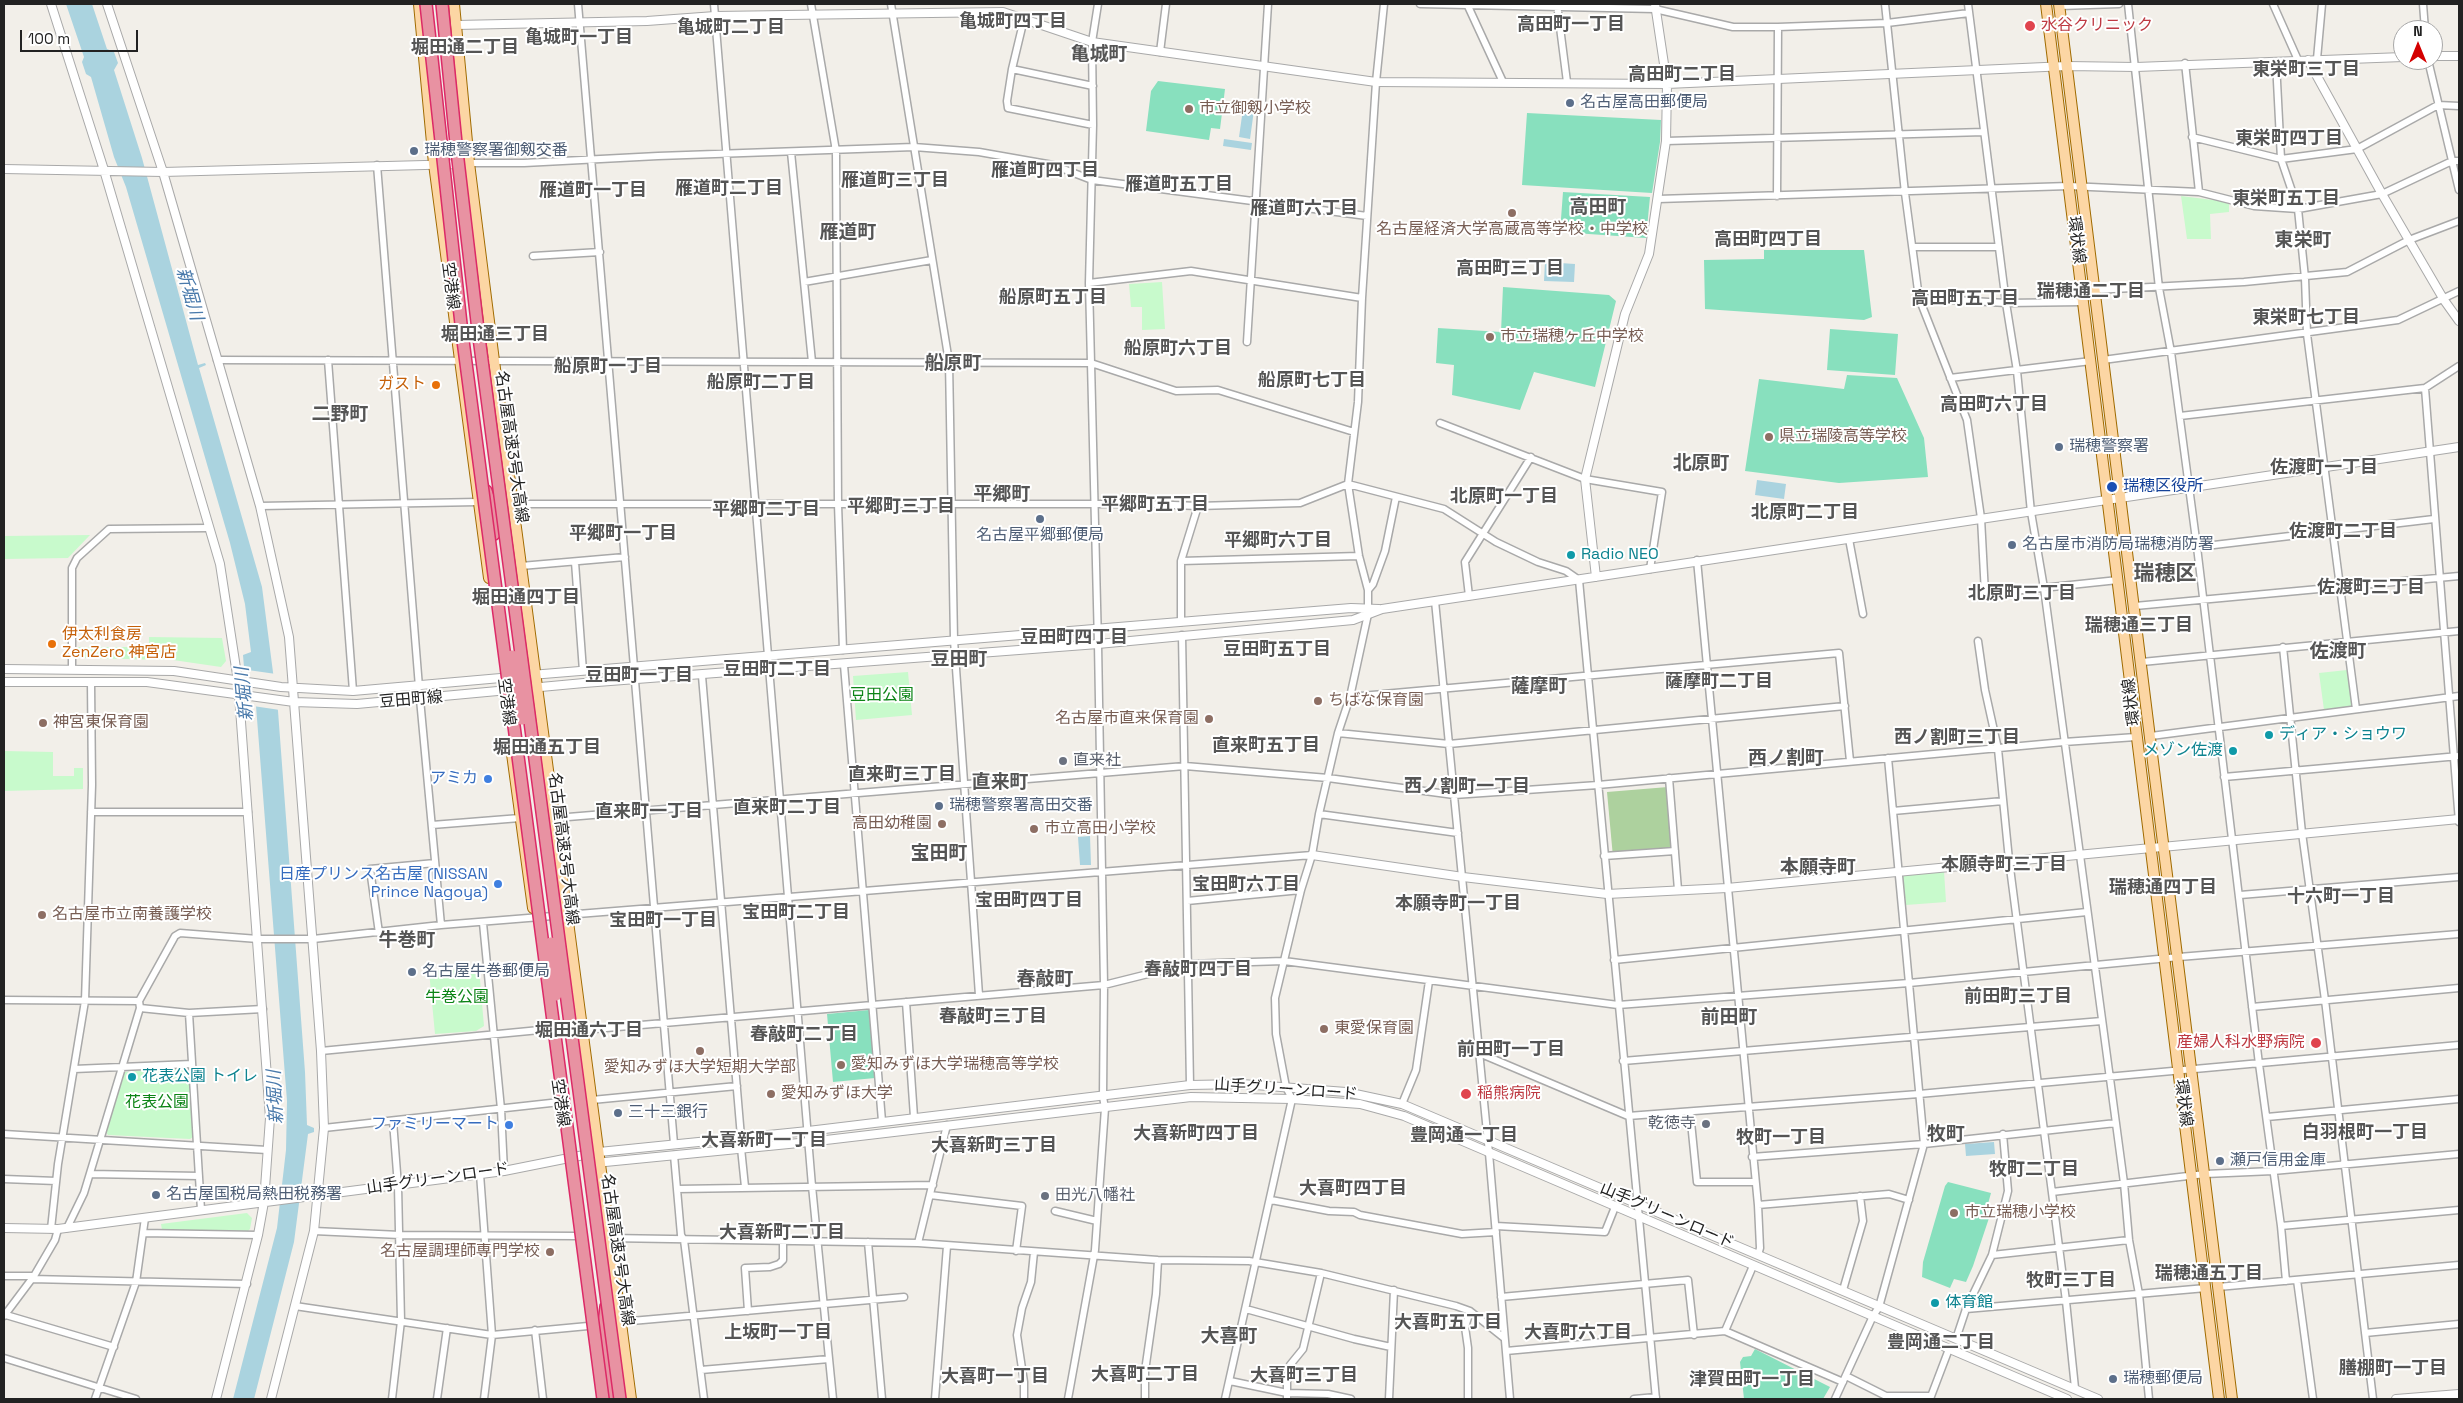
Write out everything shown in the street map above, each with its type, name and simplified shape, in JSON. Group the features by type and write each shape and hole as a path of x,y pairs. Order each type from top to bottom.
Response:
{"highway":[{"name":"名古屋高速3号大高線","path":"426,4 442,165 481,478 603,1399"},
{"path":"436,4 464,261 478,330"},
{"name":"名古屋高速3号大高線","path":"442,4 478,330 620,1399"},
{"path":"481,478 491,506 546,896 555,970 562,1120"},
{"path":"607,1302 604,1324 612,1399"}],"main road":[{"name":"空港線","path":"420,4 434,164 598,1399"},
{"name":"空港線","path":"454,4 469,163 494,361 556,818 631,1399"},
{"name":"環状線","path":"2046,4 2219,1399"},
{"name":"環状線","path":"2059,5 2179,957 2232,1399"}],"street":[{"path":"51,4 108,170 208,528 220,564 238,680 270,1098 268,1202 216,1399"},
{"path":"107,4 163,172 260,506 289,637 321,1051 324,1128 314,1231 271,1399"},
{"path":"578,4 634,667"},
{"path":"714,4 812,1186 819,1241 833,1399"},
{"path":"811,4 836,151 838,504 843,650"},
{"path":"891,4 949,362 954,640 979,996"},
{"path":"1068,1399 1093,1256 1105,1108 1103,1097 1104,985 1090,283 1093,125 1092,42 1098,4"},
{"path":"1160,52 1166,4"},
{"path":"1247,342 1268,4"},
{"path":"1225,1399 1292,1099 1286,1087 1276,1034 1275,998 1301,890 1312,855 1319,814 1338,733 1350,697 1368,611 1368,590 1360,556 1348,484 1358,402 1367,216 1376,82 1384,4"},
{"path":"1420,4 1655,7 1734,27 1778,28 1888,23 1969,13"},
{"path":"1885,4 1894,74 1898,135 1919,298 1968,420 1981,518 1985,594 2118,580"},
{"path":"1968,4 2006,303 2017,371 2031,512 2044,588 2124,1182 2128,1240 2139,1294 2149,1399"},
{"path":"2059,5 2119,4"},
{"path":"2128,4 2158,288 2171,352 2197,547 2259,1064 2281,1226 2286,1281"},
{"path":"2273,4 2298,60"},
{"path":"2317,59 2322,4"},
{"path":"2423,4 2424,20"},
{"path":"1468,5 1503,82"},
{"path":"1557,6 1567,82"},
{"path":"1596,577 1585,479 1625,314 1649,254 1666,141 1667,84 1655,7"},
{"path":"456,25 715,16 1003,12 1092,42 1376,82 1667,84 2054,66 2136,67 2185,63 2276,62 2393,57"},
{"path":"1024,19 1006,101 1008,108 1093,125"},
{"path":"1777,196 1778,28"},
{"path":"2443,56 2459,56"},
{"path":"2308,60 2382,194 2444,300 2459,322"},
{"path":"2276,62 2281,159 2298,208 2305,278 2307,334 2356,709"},
{"path":"2185,63 2192,137 2200,192"},
{"path":"1012,69 1093,86"},
{"path":"2430,70 2438,105 2456,161 2459,190"},
{"path":"2192,137 2281,159 2357,149 2438,105 2459,106"},
{"path":"1666,141 1984,132"},
{"path":"4,169 163,172 591,160 914,147 979,152 1044,164 1092,180 1367,216"},
{"path":"791,152 812,362"},
{"path":"1658,199 1905,193 2069,186 2200,192 2254,206 2298,208 2382,194 2456,161"},
{"path":"377,165 419,687"},
{"path":"2094,290 2158,288 2305,278 2346,272 2409,240 2459,221"},
{"path":"1913,247 1999,247"},
{"path":"533,256 600,252"},
{"path":"804,282 932,260"},
{"path":"1090,283 1191,272 1362,298"},
{"path":"2103,360 2307,334 2398,320 2444,300 2459,291"},
{"path":"1919,298 2006,303 2083,302"},
{"path":"217,360 459,359 609,362 1091,363 1176,391 1218,390 1354,432"},
{"path":"328,360 353,692"},
{"path":"1950,378 2091,361"},
{"path":"2180,416 2315,399 2425,388 2459,366"},
{"path":"67,1228 84,1193 140,1005 175,936 180,933 269,940 303,940 534,918 568,917 1312,855 1607,894 1727,888 1899,870 2459,820 2457,756 2448,697 2425,388"},
{"path":"1440,423 1585,479 1662,492 1650,569"},
{"path":"1368,611 2189,487 2324,469 2459,447"},
{"path":"1469,596 1465,562 1531,457"},
{"path":"513,504 1094,504 1198,506 1300,503 1348,484 1444,509 1538,562 1566,571 1579,580 1607,894 1656,1398 1634,1399"},
{"path":"1368,590 1373,584 1385,551 1396,497"},
{"path":"260,506 478,502"},
{"path":"1181,622 1181,561 1198,506"},
{"path":"2197,547 2434,519"},
{"path":"72,669 72,568 77,558 109,529 208,528"},
{"path":"1849,539 1863,614"},
{"path":"1181,561 1360,556"},
{"path":"521,566 625,557"},
{"path":"1698,560 1732,948 1758,1206 1760,1248 1758,1255"},
{"path":"575,562 583,671"},
{"path":"2135,606 2459,576"},
{"path":"1435,600 1463,876 1510,1399"},
{"name":"豆田町線","path":"238,680 282,687 353,692 1098,628 1368,611"},
{"name":"豆田町線","path":"239,694 294,702 357,704 1098,644 1353,620 1368,611"},
{"path":"2142,662 2459,631"},
{"path":"1182,635 1190,1085"},
{"path":"1978,641 1985,690 1998,749 2016,919 2066,1301 2075,1388 2079,1399"},
{"path":"2283,647 2302,833 2325,1000 2373,1399"},
{"path":"1350,697 1839,654 1850,761"},
{"path":"844,665 882,1121"},
{"path":"4,669 165,670 238,680"},
{"path":"702,676 741,1137"},
{"path":"635,681 674,1144"},
{"path":"4,682 147,682 239,694"},
{"path":"91,682 91,812 85,1001 56,1181 55,1240 33,1278 5,1316 114,1347"},
{"path":"2151,736 2459,696"},
{"path":"420,699 441,926"},
{"path":"1338,733 1449,744 1844,706"},
{"path":"556,818 1185,766 1328,778 1454,795 1598,785 1850,761 2136,737"},
{"path":"2224,777 2457,756"},
{"path":"1835,1399 1873,1316 1879,1307 1924,1144 1888,758"},
{"path":"1669,778 1678,890"},
{"path":"1893,811 2003,802"},
{"path":"91,812 248,812"},
{"path":"1319,814 1458,833"},
{"path":"432,824 520,818"},
{"path":"1604,856 1675,851"},
{"path":"378,933 370,869 435,863"},
{"path":"2240,895 2459,877"},
{"path":"1187,901 1301,890"},
{"path":"1614,960 2087,912"},
{"path":"483,923 501,1109 504,1171"},
{"path":"583,1030 665,1022 702,1021 704,1018 1104,985 1188,964 1284,961 1618,1005 1737,998 2165,958 2459,934"},
{"path":"1402,1104 1416,1070 1430,981"},
{"path":"2252,1007 2459,988"},
{"path":"4,1000 85,1001 140,1005 188,1013 263,1009"},
{"path":"906,1002 914,1117"},
{"path":"188,1013 201,1210"},
{"path":"1623,1061 2102,1021"},
{"path":"321,1051 550,1029"},
{"path":"1479,1053 1628,1116 1919,1094 2459,1045"},
{"path":"74,1069 192,1064"},
{"name":"山手グリーンロード","path":"4,1228 67,1228 504,1171 567,1160 599,1152 808,1131 914,1117 1103,1097 1190,1085 1242,1084 1286,1087 1346,1092 1402,1104 2098,1399"},
{"path":"592,1100 737,1086"},
{"name":"山手グリーンロード","path":"567,1160 600,1164 809,1142 1191,1097 1292,1099 1360,1104 1381,1108 1404,1116 1489,1154 2067,1399"},
{"path":"2267,1117 2459,1099"},
{"path":"324,1128 560,1102"},
{"path":"1690,1112 1697,1182 1755,1182"},
{"path":"392,1399 401,1321 400,1235 393,1121"},
{"path":"1752,1157 1924,1144 2044,1129 2116,1123"},
{"path":"918,1243 947,1125"},
{"path":"4,1134 268,1150"},
{"path":"1956,1339 1966,1309 1992,1254 2008,1191 2003,1134"},
{"path":"741,1148 745,1188"},
{"path":"2052,1192 2124,1182 2205,1174 2273,1171 2345,1162 2459,1154"},
{"path":"674,1155 681,1235 684,1240 704,1399"},
{"path":"90,1174 199,1176"},
{"path":"480,1174 492,1335 484,1399"},
{"path":"4,1179 56,1181"},
{"path":"677,1189 933,1185"},
{"path":"1758,1206 1889,1194 1909,1200"},
{"path":"930,1195 1022,1206 1016,1251"},
{"path":"1843,1290 1863,1221 1860,1196"},
{"path":"1270,1200 1329,1211 1354,1212 1360,1215 1462,1234 1496,1229 1605,1232 1615,1207"},
{"path":"2281,1226 2459,1210"},
{"path":"1055,1211 1097,1221"},
{"path":"95,1399 136,1282 145,1218"},
{"path":"314,1231 400,1235 577,1236"},
{"path":"143,1233 258,1235"},
{"path":"609,1238 918,1243 1158,1260 1256,1262 1321,1273 1394,1290 1470,1311 1504,1338"},
{"path":"1992,1254 2128,1240"},
{"path":"748,1310 745,1268 770,1268 778,1264 783,1260 783,1241"},
{"path":"868,1242 882,1399"},
{"path":"934,1399 947,1246"},
{"path":"1024,1399 1017,1335 1022,1308 1031,1282 1034,1252"},
{"path":"1146,1399 1145,1371 1156,1294 1158,1260"},
{"path":"2218,1287 2459,1265"},
{"path":"1725,1331 1753,1266"},
{"path":"1287,1396 1287,1379 1290,1365 1303,1349 1321,1273"},
{"path":"4,1276 136,1282 247,1284"},
{"path":"1501,1297 1688,1280 1694,1335"},
{"path":"2297,1280 2313,1399"},
{"path":"1966,1309 2206,1288"},
{"path":"1389,1399 1394,1290"},
{"path":"620,1322 904,1297"},
{"path":"295,1306 492,1335 588,1326"},
{"path":"1246,1309 1391,1347"},
{"path":"1468,1399 1468,1348 1465,1327 1470,1311"},
{"path":"2365,1333 2459,1324"},
{"path":"437,1399 447,1328"},
{"path":"534,1330 543,1399"},
{"path":"1506,1351 1725,1331 1886,1396 1929,1398 1949,1350"},
{"path":"4,1358 136,1399"},
{"path":"700,1370 829,1359"},
{"path":"1230,1381 1287,1396 1328,1394 1351,1399"},
{"path":"2396,1399 2459,1394"}],"green space":[{"path":"1158,81 1225,89 1220,129 1211,128 1209,140 1146,131 1151,91"},
{"path":"1527,113 1661,120 1660,142 1652,193 1522,185"},
{"path":"1563,192 1650,197 1646,238 1560,232"},
{"path":"2181,196 2229,202 2229,212 2210,214 2211,239 2187,239"},
{"path":"1764,250 1864,250 1872,317 1864,320 1705,309 1704,260 1764,259"},
{"path":"1162,282 1165,329 1142,330 1142,307 1131,307 1129,284"},
{"path":"1503,287 1609,295 1616,301 1595,387 1534,372 1520,410 1452,395 1454,365 1436,363 1438,328 1501,332"},
{"path":"1830,329 1898,334 1895,375 1827,370"},
{"path":"1847,375 1897,378 1924,438 1928,477 1839,483 1745,471 1759,379 1844,389"},
{"path":"90,535 68,558 4,559 4,536"},
{"path":"149,637 222,638 226,661 221,667 173,660 81,658 79,655 78,647 149,647"},
{"path":"2347,670 2352,707 2324,710 2319,673"},
{"name":"豆田公園","path":"908,672 912,715 856,720 853,676"},
{"path":"4,751 53,752 53,776 74,776 74,768 83,768 83,789 4,791"},
{"path":"1668,787 1672,851 1613,857 1607,792"},
{"path":"1944,871 1946,902 1906,905 1902,875"},
{"name":"牛巻公園","path":"479,968 484,1026 476,1031 435,1034 429,971"},
{"path":"869,1010 875,1078 833,1082 827,1014"},
{"name":"花表公園","path":"186,1068 189,1070 193,1137 190,1139 108,1135 106,1132 124,1072"},
{"path":"1948,1182 1991,1193 1986,1211 1991,1212 1973,1266 1966,1282 1954,1279 1950,1288 1922,1277 1923,1262 1945,1186"},
{"path":"247,1213 252,1218 250,1229 247,1232 162,1230 161,1224"},
{"path":"1755,1349 1830,1387 1823,1399 1744,1399 1740,1362 1743,1357 1751,1356"}],"water":[{"name":"新堀川","path":"66,4 92,4 107,49 114,52 118,63 114,70 142,158 198,365 205,363 206,365 199,368 262,587 278,711 305,1072 307,1125 314,1128 314,1132 308,1134 294,1242 254,1399 233,1399 277,1228 286,1150 287,1101 256,706 248,671 244,667 243,655 251,652 245,604 230,543 126,187 114,157 91,77 86,74 82,62 84,57"},
{"path":"1243,109 1254,110 1250,139 1239,137"},
{"path":"1224,139 1252,143 1251,150 1223,146"},
{"path":"1545,262 1575,264 1574,282 1544,281"},
{"path":"1757,480 1786,484 1784,499 1755,495"},
{"path":"1090,836 1091,865 1080,865 1078,837"},
{"path":"1994,1142 1995,1154 1966,1156 1965,1144"}],"pier":[{"path":"248,670 276,674 280,710 253,706"}],"place":[{"name":"水谷クリニック","path":"2030,26"},
{"name":"名古屋高田郵便局","path":"1570,103"},
{"name":"市立御剱小学校","path":"1189,109"},
{"name":"瑞穂警察署御剱交番","path":"414,151"},
{"name":"名古屋経済大学高蔵高等学校・中学校","path":"1512,213"},
{"name":"市立瑞穂ヶ丘中学校","path":"1490,337"},
{"name":"ガスト","path":"436,385"},
{"name":"県立瑞陵高等学校","path":"1769,437"},
{"name":"瑞穂警察署","path":"2059,447"},
{"name":"瑞穂区役所","path":"2112,487"},
{"name":"名古屋平郷郵便局","path":"1040,519"},
{"name":"名古屋市消防局瑞穂消防署","path":"2012,545"},
{"name":"Radio NEO","path":"1571,555"},
{"name":"伊太利食房 ZenZero 神宮店","path":"52,644"},
{"name":"ちばな保育園","path":"1318,701"},
{"name":"名古屋市直来保育園","path":"1209,719"},
{"name":"神宮東保育園","path":"43,723"},
{"name":"ディア・ショウワ","path":"2269,735"},
{"name":"メゾン佐渡","path":"2233,751"},
{"name":"直来社","path":"1063,761"},
{"name":"アミカ","path":"488,779"},
{"name":"瑞穂警察署高田交番","path":"939,806"},
{"name":"高田幼稚園","path":"942,824"},
{"name":"市立高田小学校","path":"1034,829"},
{"name":"日産プリンス名古屋 (NISSAN Prince Nagoya)","path":"498,884"},
{"name":"名古屋市立南養護学校","path":"42,915"},
{"name":"名古屋牛巻郵便局","path":"412,972"},
{"name":"東愛保育園","path":"1324,1029"},
{"name":"産婦人科水野病院","path":"2316,1043"},
{"name":"愛知みずほ大学短期大学部","path":"700,1051"},
{"name":"愛知みずほ大学瑞穂高等学校","path":"841,1065"},
{"name":"花表公園 トイレ","path":"132,1077"},
{"name":"愛知みずほ大学","path":"771,1094"},
{"name":"稲熊病院","path":"1466,1094"},
{"name":"三十三銀行","path":"618,1113"},
{"name":"乾徳寺","path":"1706,1124"},
{"name":"ファミリーマート","path":"509,1125"},
{"name":"瀬戸信用金庫","path":"2220,1161"},
{"name":"名古屋国税局熱田税務署","path":"156,1195"},
{"name":"田光八幡社","path":"1045,1196"},
{"name":"市立瑞穂小学校","path":"1954,1213"},
{"name":"名古屋調理師専門学校","path":"550,1252"},
{"name":"体育館","path":"1935,1303"},
{"name":"瑞穂郵便局","path":"2113,1379"}],"district":[{"name":"亀城町四丁目","path":"1013,22"},
{"name":"高田町一丁目","path":"1571,25"},
{"name":"亀城町二丁目","path":"731,28"},
{"name":"亀城町一丁目","path":"579,38"},
{"name":"堀田通二丁目","path":"465,48"},
{"name":"亀城町","path":"1099,55"},
{"name":"東栄町三丁目","path":"2306,70"},
{"name":"高田町二丁目","path":"1682,75"},
{"name":"東栄町四丁目","path":"2289,139"},
{"name":"雁道町四丁目","path":"1045,171"},
{"name":"雁道町三丁目","path":"895,181"},
{"name":"雁道町五丁目","path":"1179,185"},
{"name":"雁道町二丁目","path":"729,189"},
{"name":"雁道町一丁目","path":"593,191"},
{"name":"東栄町五丁目","path":"2286,199"},
{"name":"高田町","path":"1598,208"},
{"name":"雁道町六丁目","path":"1304,209"},
{"name":"雁道町","path":"848,233"},
{"name":"高田町四丁目","path":"1768,240"},
{"name":"東栄町","path":"2303,241"},
{"name":"高田町三丁目","path":"1510,269"},
{"name":"瑞穂通二丁目","path":"2091,292"},
{"name":"船原町五丁目","path":"1053,298"},
{"name":"高田町五丁目","path":"1965,299"},
{"name":"東栄町七丁目","path":"2306,318"},
{"name":"堀田通三丁目","path":"495,335"},
{"name":"船原町六丁目","path":"1178,349"},
{"name":"船原町","path":"953,364"},
{"name":"船原町一丁目","path":"608,367"},
{"name":"船原町七丁目","path":"1312,381"},
{"name":"船原町二丁目","path":"761,383"},
{"name":"高田町六丁目","path":"1994,405"},
{"name":"二野町","path":"340,415"},
{"name":"北原町","path":"1701,464"},
{"name":"佐渡町一丁目","path":"2324,468"},
{"name":"平郷町","path":"1002,495"},
{"name":"北原町一丁目","path":"1504,497"},
{"name":"平郷町五丁目","path":"1155,505"},
{"name":"平郷町三丁目","path":"901,507"},
{"name":"平郷町二丁目","path":"766,510"},
{"name":"北原町二丁目","path":"1805,513"},
{"name":"佐渡町二丁目","path":"2343,532"},
{"name":"平郷町一丁目","path":"623,534"},
{"name":"平郷町六丁目","path":"1278,541"},
{"name":"瑞穂区","path":"2165,574"},
{"name":"佐渡町三丁目","path":"2371,588"},
{"name":"北原町三丁目","path":"2022,594"},
{"name":"堀田通四丁目","path":"526,598"},
{"name":"瑞穂通三丁目","path":"2139,626"},
{"name":"豆田町四丁目","path":"1074,638"},
{"name":"豆田町五丁目","path":"1277,650"},
{"name":"佐渡町","path":"2338,652"},
{"name":"豆田町","path":"959,660"},
{"name":"豆田町二丁目","path":"777,670"},
{"name":"豆田町一丁目","path":"639,676"},
{"name":"薩摩町二丁目","path":"1719,682"},
{"name":"薩摩町","path":"1539,687"},
{"name":"西ノ割町三丁目","path":"1957,738"},
{"name":"直来町五丁目","path":"1266,746"},
{"name":"堀田通五丁目","path":"547,748"},
{"name":"西ノ割町","path":"1786,759"},
{"name":"直来町三丁目","path":"902,775"},
{"name":"直来町","path":"1000,783"},
{"name":"西ノ割町一丁目","path":"1467,787"},
{"name":"直来町二丁目","path":"787,808"},
{"name":"直来町一丁目","path":"649,812"},
{"name":"宝田町","path":"939,854"},
{"name":"本願寺町三丁目","path":"2004,865"},
{"name":"本願寺町","path":"1818,868"},
{"name":"宝田町六丁目","path":"1246,885"},
{"name":"瑞穂通四丁目","path":"2163,888"},
{"name":"十六町一丁目","path":"2341,897"},
{"name":"宝田町四丁目","path":"1029,901"},
{"name":"本願寺町一丁目","path":"1458,904"},
{"name":"宝田町二丁目","path":"796,913"},
{"name":"宝田町一丁目","path":"663,921"},
{"name":"牛巻町","path":"407,941"},
{"name":"春敲町四丁目","path":"1198,970"},
{"name":"春敲町","path":"1045,980"},
{"name":"前田町三丁目","path":"2018,997"},
{"name":"春敲町三丁目","path":"993,1017"},
{"name":"前田町","path":"1729,1018"},
{"name":"堀田通六丁目","path":"589,1031"},
{"name":"春敲町二丁目","path":"804,1035"},
{"name":"前田町一丁目","path":"1511,1050"},
{"name":"白羽根町一丁目","path":"2365,1133"},
{"name":"大喜新町四丁目","path":"1196,1134"},
{"name":"牧町","path":"1946,1135"},
{"name":"豊岡通一丁目","path":"1464,1136"},
{"name":"牧町一丁目","path":"1781,1138"},
{"name":"大喜新町一丁目","path":"764,1141"},
{"name":"大喜新町三丁目","path":"994,1146"},
{"name":"牧町二丁目","path":"2034,1170"},
{"name":"大喜町四丁目","path":"1353,1189"},
{"name":"大喜新町二丁目","path":"782,1233"},
{"name":"瑞穂通五丁目","path":"2209,1274"},
{"name":"牧町三丁目","path":"2071,1281"},
{"name":"大喜町五丁目","path":"1448,1323"},
{"name":"上坂町一丁目","path":"778,1333"},
{"name":"大喜町六丁目","path":"1578,1333"},
{"name":"大喜町","path":"1229,1337"},
{"name":"豊岡通二丁目","path":"1941,1343"},
{"name":"膳棚町一丁目","path":"2393,1369"},
{"name":"大喜町二丁目","path":"1145,1375"},
{"name":"大喜町三丁目","path":"1304,1376"},
{"name":"大喜町一丁目","path":"995,1377"},
{"name":"津賀田町一丁目","path":"1752,1380"}]}
